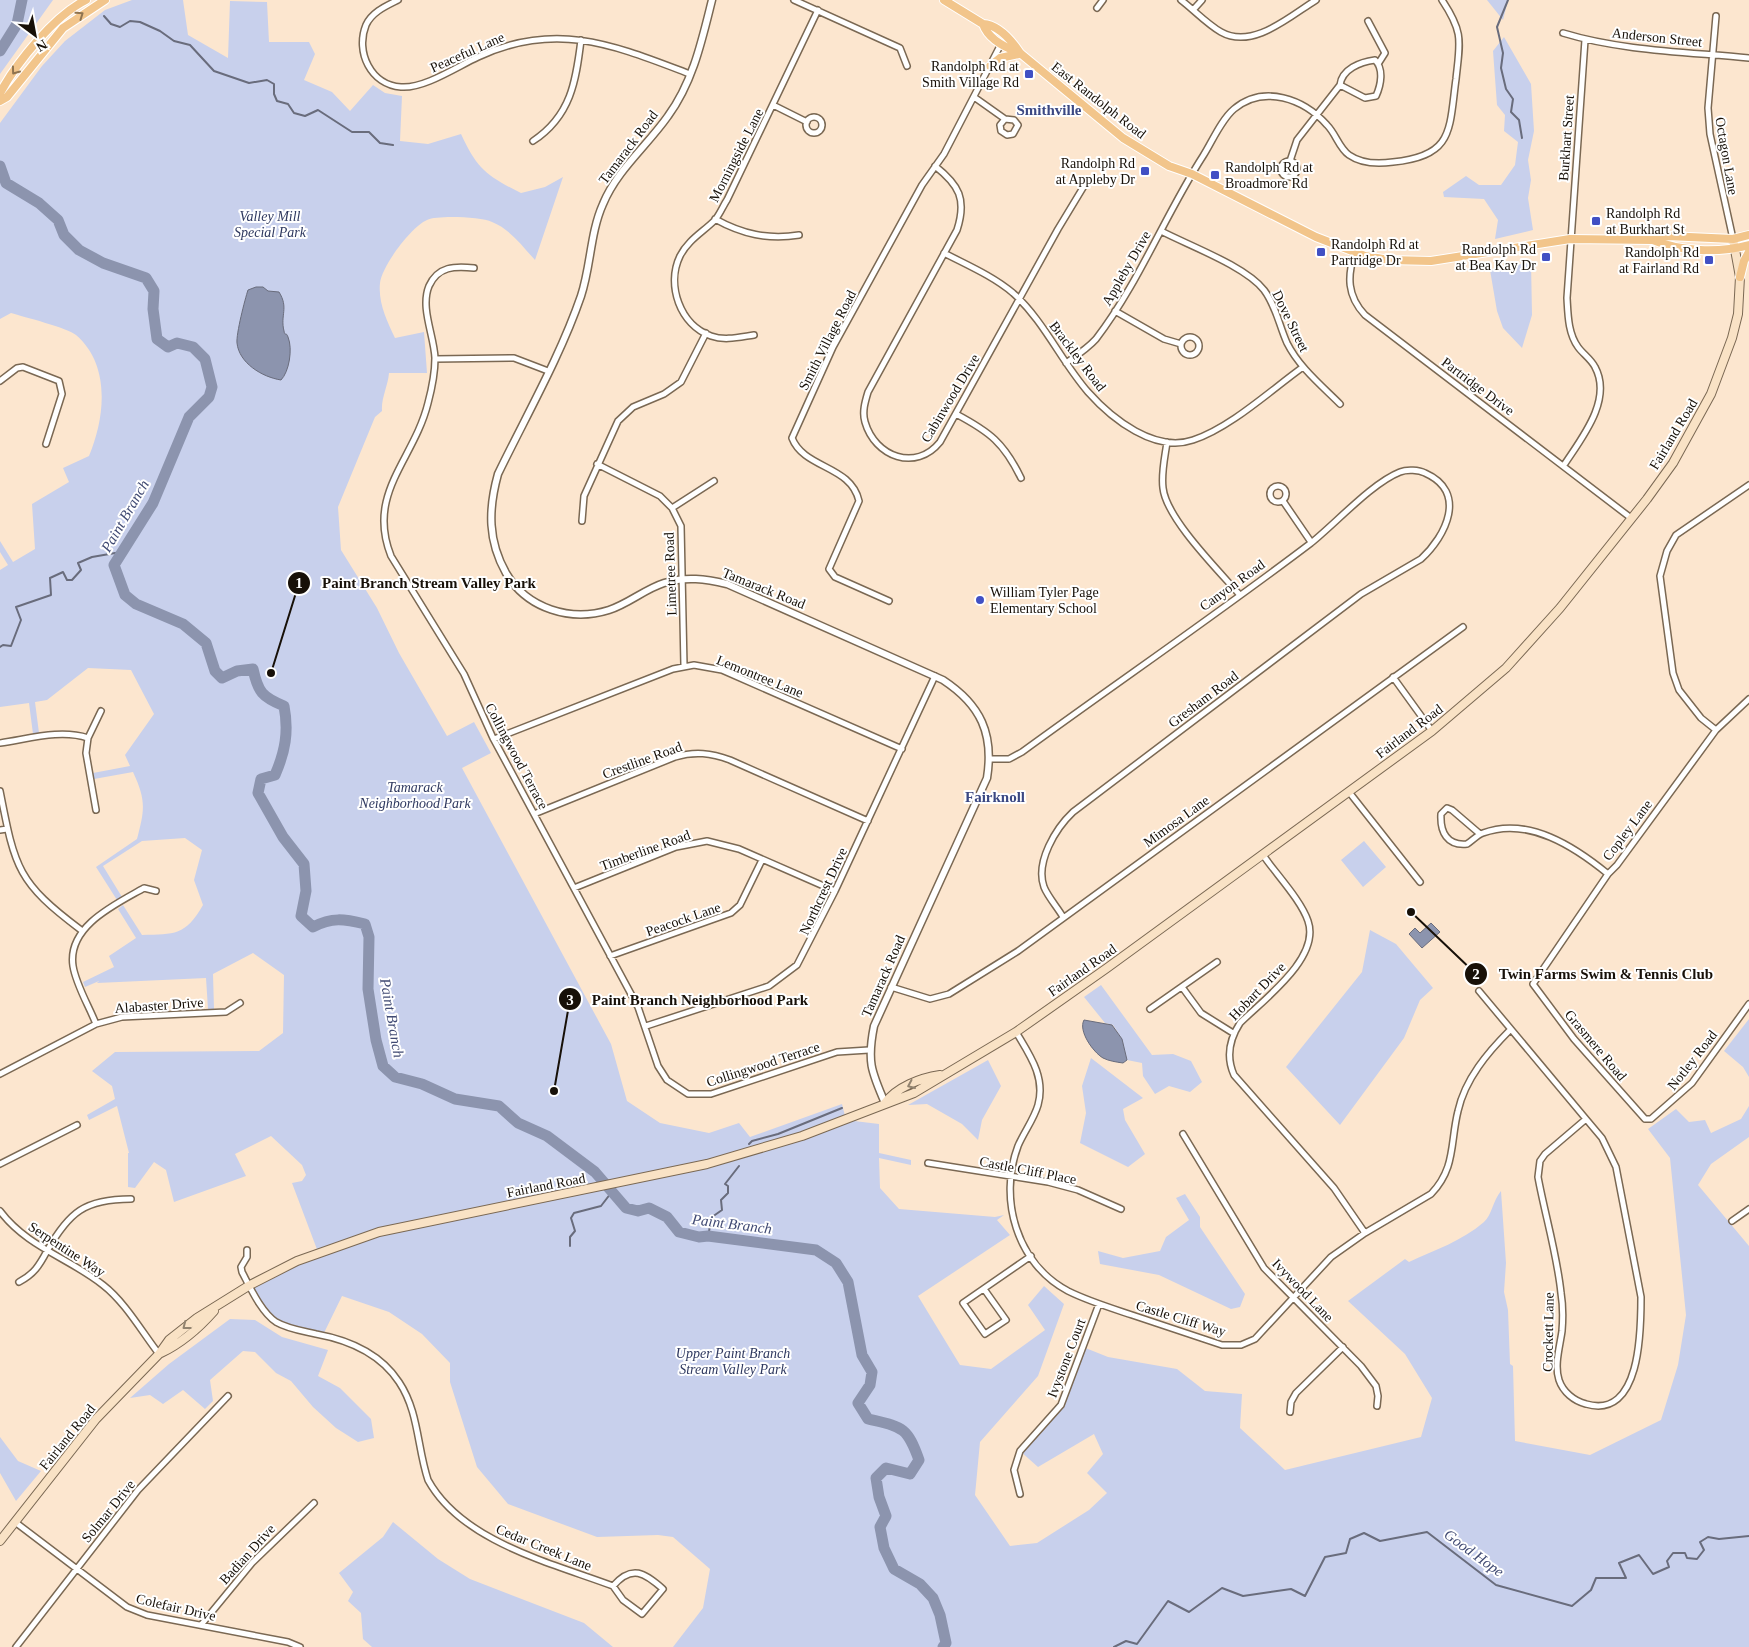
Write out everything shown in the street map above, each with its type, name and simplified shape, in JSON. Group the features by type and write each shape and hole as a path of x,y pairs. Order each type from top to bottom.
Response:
{"main road":[{"path":"0,93 34,45 56,22 86,0"},
{"path":"0,101 7,97 63,28 76,17 104,0"},
{"name":"East Randolph Road","path":"944,0 983,24 990,24 1012,41 1020,54"},
{"name":"East Randolph Road","path":"983,24 985,31 1001,44 1020,54 1123,138 1169,166 1192,174 1316,238 1355,252 1389,260 1430,261 1570,239 1652,240 1667,236 1733,239 1749,235"},
{"path":"990,66 1000,58 1020,54"},
{"name":"Fairland Road","path":"0,1541 96,1419 159,1354 169,1340 197,1318 250,1286 297,1261 379,1232 707,1164 758,1150 846,1120 914,1093 942,1074 1016,1032 1432,731 1506,668 1560,608 1673,463 1711,394 1732,338 1738,314 1740,277 1735,271 1733,239"},
{"name":"East Randolph Road","path":"1652,240 1668,246 1719,250 1749,246"},
{"path":"1740,277 1749,252"}],"street":[{"name":"Peaceful Lane","path":"398,0 378,10 366,24 361,44 363,57 372,72 381,80 402,88 418,86 481,56 514,43 552,38 581,40 618,46 690,74"},
{"name":"Tamarack Road","path":"712,0 690,74 668,116 618,177 603,203 595,227 582,294 572,320 498,474 492,497 490,517 492,537 500,563 509,578 520,591 547,609 586,615 610,610 663,583 682,579 706,579 727,584 935,676 960,691 975,708 986,729 990,759 987,778 874,1026 869,1050 873,1075 885,1103"},
{"path":"794,0 900,48 908,66"},
{"path":"1097,8 1103,0"},
{"path":"1181,0 1220,32 1234,37 1255,36 1316,0"},
{"path":"1193,10 1202,0"},
{"path":"1316,113 1329,127 1341,147 1349,155 1362,161 1379,164 1415,160 1429,155 1441,146 1448,133 1451,119 1460,39 1456,21 1442,0"},
{"name":"Morningside Lane","path":"706,334 686,317 678,302 674,284 675,269 681,255 691,240 715,219 727,200 818,10"},
{"name":"Octagon Lane","path":"1716,16 1708,108 1710,134 1733,239"},
{"path":"1368,21 1385,53 1378,64"},
{"name":"Anderson Street","path":"1563,33 1584,40 1749,58"},
{"path":"533,141 552,126 569,99 577,78 581,40"},
{"name":"Burkhart Street","path":"1564,465 1588,428 1599,401 1600,386 1596,368 1577,346 1569,324 1566,298 1584,40"},
{"name":"Smith Village Road","path":"888,601 835,577 829,569 859,501 857,490 837,472 801,450 792,438 833,348 922,184 935,166 974,97 1001,44"},
{"path":"1290,161 1292,150 1297,140 1316,113 1340,85 1345,73 1357,64 1374,60 1378,64 1381,78 1376,96 1365,98 1340,85"},
{"name":"Appleby Drive","path":"1066,363 1094,341 1114,311 1192,174 1232,111 1246,100 1264,95 1279,97 1307,106 1316,113"},
{"path":"974,97 1004,119"},
{"path":"773,105 807,122"},
{"name":"Cabinwood Drive","path":"935,166 952,179 962,200 962,216 944,253 868,392 864,411 865,423 872,437 898,458 916,459 932,452 956,414 1084,186"},
{"path":"715,219 753,235 778,237 799,235"},
{"name":"Dove Street","path":"1161,231 1252,278 1264,290 1273,305 1288,343 1303,367 1340,404"},
{"name":"Partridge Drive","path":"1355,252 1349,285 1352,297 1361,311 1631,518"},
{"name":"Brackley Road","path":"944,253 990,277 1019,300 1038,322 1088,393 1110,413 1142,434 1167,442 1191,441 1213,432 1303,367"},
{"name":"Collingwood Terrace","path":"474,268 454,266 446,268 435,276 428,287 427,311 435,359 428,405 383,509 382,526 391,556 464,674 494,739 646,1026 662,1073 673,1086 688,1094 710,1094 837,1052 869,1050"},
{"path":"1114,311 1164,339 1181,344"},
{"path":"582,520 584,496 618,421 642,402 664,394 681,382 706,334 713,337 733,338 754,335"},
{"path":"435,359 514,358 548,371"},
{"path":"0,381 17,368 23,366 59,381 62,394 46,444"},
{"path":"956,414 985,430 999,442 1010,455 1021,478"},
{"path":"1167,442 1162,476 1166,501 1181,525 1239,594"},
{"name":"Limetree Road","path":"597,464 660,496 672,508 681,526 684,666"},
{"name":"Canyon Road","path":"990,759 1009,759 1022,752 1311,542 1385,480 1401,471 1420,471 1433,477 1442,485 1448,495 1450,507 1448,522 1442,534"},
{"path":"672,508 714,481"},
{"path":"1716,730 1701,718 1679,690 1673,673 1660,576 1667,551 1676,535 1749,485"},
{"path":"1283,501 1311,542"},
{"name":"Gresham Road","path":"1064,917 1044,886 1042,869 1044,860 1062,822 1361,594 1421,560 1442,534"},
{"name":"Mimosa Lane","path":"891,987 930,999 950,994 1018,951 1463,627"},
{"name":"Lemontree Lane","path":"494,739 657,674 684,666 705,666 722,670 902,749"},
{"name":"Northcrest Drive","path":"646,1026 768,986 798,965 835,891 935,676"},
{"path":"1393,678 1432,731"},
{"name":"Copley Lane","path":"1533,984 1608,874 1617,865 1716,730 1749,699"},
{"path":"96,810 87,760 88,738 100,711"},
{"path":"0,743 64,734 75,734 88,738"},
{"name":"Crestline Road","path":"534,814 675,757 699,753 730,760 868,821"},
{"path":"0,791 15,860 22,875 49,906 81,930"},
{"path":"1350,792 1420,882"},
{"path":"1480,834 1452,810 1447,808 1441,814 1442,830 1445,837 1452,842 1467,844 1480,834 1511,829 1539,834 1573,848 1608,874"},
{"path":"0,830 7,829"},
{"name":"Timberline Road","path":"574,888 693,842 721,843 835,891"},
{"name":"Hobart Drive","path":"1263,855 1303,911 1310,928 1309,946 1299,964 1240,1023 1233,1033 1229,1056 1234,1075 1334,1188 1364,1233"},
{"name":"Peacock Lane","path":"610,956 731,914 740,906 762,860"},
{"path":"96,1024 73,966 73,953 81,930 118,903 144,888 156,891"},
{"path":"1150,1009 1217,962"},
{"name":"Grasmere Road","path":"1533,984 1574,1039 1645,1120"},
{"path":"1182,987 1201,1013 1233,1033"},
{"name":"Crockett Lane","path":"1479,992 1510,1030 1586,1119 1602,1138 1616,1167 1641,1297 1641,1316 1632,1379 1623,1394 1610,1403 1595,1406 1577,1401 1567,1394 1559,1378 1557,1367 1562,1328 1561,1293 1538,1177 1540,1162 1545,1154 1586,1119"},
{"name":"Alabaster Drive","path":"0,1074 96,1024 122,1016 226,1012 240,1003"},
{"name":"Notley Road","path":"1645,1120 1651,1119 1692,1083 1749,1004"},
{"name":"Castle Cliff Way","path":"1016,1032 1036,1064 1039,1091 1038,1105 1018,1146 1011,1176 1010,1190 1013,1218 1021,1240 1031,1256 1052,1280 1068,1290 1099,1304 1222,1344 1241,1345 1261,1334 1293,1297 1331,1258 1364,1233 1416,1204 1439,1185 1447,1172 1451,1160 1461,1100 1485,1056 1510,1030"},
{"path":"0,1164 77,1125"},
{"name":"Ivywood Lane","path":"1183,1134 1264,1268 1361,1366 1376,1386 1377,1406"},
{"name":"Castle Cliff Place","path":"928,1163 1011,1176 1078,1190 1121,1210"},
{"path":"19,1282 32,1275 62,1226 80,1209 98,1201 130,1199"},
{"path":"1732,1221 1749,1209"},
{"name":"Serpentine Way","path":"0,1211 23,1235 46,1252 84,1272 105,1286 159,1354"},
{"name":"Cedar Creek Lane","path":"247,1250 247,1258 241,1267 263,1308 275,1321 285,1326 352,1343 373,1356 393,1373 412,1405 428,1480 443,1501 470,1525 499,1543 614,1586 623,1600 642,1614 663,1589 646,1575 640,1573 621,1577 614,1586"},
{"path":"984,1289 1006,1320 985,1334 963,1303 1031,1256"},
{"name":"Ivystone Court","path":"1020,1494 1014,1470 1020,1451 1061,1405 1099,1304"},
{"path":"1290,1412 1291,1402 1296,1393 1343,1347"},
{"name":"Solmar Drive","path":"16,1647 138,1490 228,1396"},
{"name":"Badian Drive","path":"201,1624 252,1563 314,1503"},
{"name":"Colefair Drive","path":"15,1522 127,1608 147,1615 288,1642 300,1647"}],"green space":[{"path":"0,0 53,0 0,74"},
{"path":"132,0 183,0 188,35 228,58 230,1 267,2 269,42 309,42 315,54 304,80 332,92 350,111 373,85 385,93 402,96 400,141 428,144 461,134 472,156 484,170 500,182 521,193 545,187 563,177 535,260 505,229 492,222 459,217 432,218 413,230 398,248 386,267 380,283 380,298 389,325 395,338 424,332 427,373 389,373 382,411 375,417 338,507 341,550 377,608 399,653 447,736 474,722 491,753 462,768 611,1044 627,1101 660,1123 709,1133 739,1123 750,1137 842,1104 846,1120 879,1124 879,1153 911,1160 911,1165 879,1158 880,1188 899,1209 995,1217 1004,1215 997,1220 1010,1235 918,1296 960,1365 991,1369 1045,1330 1028,1305 1044,1286 1064,1304 1038,1376 980,1442 975,1495 1010,1546 1037,1543 1089,1510 1107,1493 1087,1473 1103,1454 1094,1434 1038,1467 1020,1451 1061,1405 1083,1347 1108,1357 1177,1369 1205,1391 1242,1394 1240,1428 1285,1470 1421,1437 1432,1398 1405,1354 1348,1301 1405,1259 1409,1262 1448,1245 1476,1229 1487,1219 1501,1191 1506,1263 1504,1292 1508,1310 1510,1364 1513,1366 1515,1441 1590,1455 1661,1420 1678,1365 1686,1315 1670,1158 1648,1129 1676,1109 1689,1122 1705,1120 1711,1133 1741,1119 1749,1106 1749,1137 1711,1164 1698,1185 1749,1246 1749,1647 673,1647 703,1608 710,1569 673,1537 658,1535 597,1537 508,1504 477,1467 450,1382 450,1363 422,1334 389,1312 342,1296 323,1335 285,1326 270,1316 250,1285 318,1252 292,1183 302,1181 306,1175 302,1165 271,1136 235,1154 246,1176 174,1202 166,1170 154,1162 135,1188 128,1187 129,1153 117,1106 89,1120 87,1115 115,1099 112,1086 92,1071 115,1052 259,1051 283,1033 284,975 253,953 213,974 214,1009 208,1009 206,978 97,983 99,981 85,987 83,982 114,967 109,956 136,938 118,909 123,905 142,935 171,933 191,923 203,905 194,880 202,850 185,838 142,841 103,866 122,897 117,900 96,867 137,839 142,820 142,798 133,772 94,779 93,773 130,766 125,755 154,714 131,670 88,668 47,700 35,702 39,733 33,734 29,703 0,707 0,570 8,565 0,552 0,541 13,562 35,549 32,504 69,482 63,468 89,456 99,425 102,392 100,376 95,361 87,347 76,335 55,326 11,313 0,319 0,123 42,66 65,41 105,10"},
{"path":"1487,0 1508,0 1503,20"},
{"path":"1504,37 1531,84 1534,131 1528,160 1531,180 1528,198 1533,230 1495,239 1498,220 1484,199 1444,197 1443,192 1466,176 1479,185 1501,185 1515,165 1518,142 1504,131 1505,115 1497,105 1493,51"},
{"path":"1531,262 1532,315 1522,348 1503,328 1497,311 1490,270"},
{"path":"1364,841 1386,867 1363,887 1341,860"},
{"path":"1370,930 1396,944 1433,988 1420,1000 1404,1038 1340,1125 1286,1067 1362,972"},
{"path":"1101,985 1152,1055 1173,1054 1191,1061 1202,1082 1190,1092 1169,1086 1155,1094 1143,1076 1142,1063 1127,1060 1122,1039 1113,1025 1105,1023 1084,997"},
{"path":"1749,1019 1749,1077 1743,1067 1724,1051"},
{"path":"1091,1058 1143,1098 1123,1109 1125,1120 1145,1154 1128,1167 1080,1143 1086,1113 1082,1086"},
{"path":"988,1060 1001,1086 982,1120 978,1140 962,1124 927,1104 908,1105"},
{"path":"1185,1194 1200,1217 1200,1227 1245,1294 1240,1307 1231,1309 1159,1275 1100,1264 1098,1251 1123,1258 1160,1251 1166,1237 1189,1220 1176,1198"},
{"path":"230,1319 255,1320 282,1337 328,1350 318,1376 340,1388 371,1419 374,1438 358,1442 336,1428 313,1407 291,1381 276,1373 255,1352 243,1351 210,1380 213,1401 205,1409 183,1390 163,1404 150,1395 130,1398 169,1364"},
{"path":"0,1437 18,1461 41,1471 16,1501 0,1473"},
{"path":"393,1522 438,1559 470,1579 584,1623 613,1647 372,1647 363,1639 361,1613 348,1601 353,1592 339,1573 383,1537"}],"shaded area":[{"path":"256,287 279,292 282,298 284,333 287,334 290,354 286,372 281,380 266,376 247,363 242,357 237,343 239,325 248,290"},
{"path":"1431,923 1440,932 1422,948 1409,934 1415,928 1420,933"},
{"path":"1084,1020 1112,1025 1122,1039 1127,1060 1123,1063 1115,1062 1099,1055 1087,1041 1083,1030"}],"waterway":[{"name":"Paint Branch","path":"0,51 17,24 22,0"},
{"path":"1508,0 1497,27 1503,53 1501,68 1506,89 1513,99 1511,112 1519,120 1522,138"},
{"path":"104,16 111,24 120,27 130,21 140,22 160,31 174,41 190,45 214,71 249,83 267,80 274,84 274,94 277,101 288,104 294,113 305,116 318,110 352,132 369,132 380,143 393,145"},
{"name":"Paint Branch","path":"0,166 6,183 39,203 58,220 64,235 79,250 103,263 146,278 154,291 153,309 157,339 168,347 177,343 193,347 205,359 212,387 209,397 189,417 153,503 114,565 125,595 136,604 183,624 206,643 215,671 222,678 237,671 253,669 262,693 284,706 286,733 281,758 275,775 261,779 258,793 283,837 304,864 306,891 301,916 313,927 332,920 365,924 369,937 368,989 376,1040 383,1066 395,1077 422,1084 455,1099 499,1106 518,1123 547,1136 595,1172 626,1208 638,1211 649,1208 667,1217 679,1232 699,1237 708,1236 816,1250 836,1263 848,1282 862,1355 872,1372 870,1385 858,1403 868,1419 889,1424 907,1434 919,1460 910,1474 886,1468 876,1478 879,1497 886,1516 880,1527 884,1548 894,1569 920,1584 933,1598 940,1615 946,1643 943,1647"},
{"path":"0,647 3,645 11,646 21,620 16,607 51,595 50,578 63,572 67,580 72,580 81,570 78,563 92,557 121,552"},
{"path":"749,1144 752,1141 778,1134 842,1108"},
{"path":"708,1236 712,1217 722,1210 721,1200 728,1193 728,1186 725,1184 739,1166"},
{"path":"570,1246 570,1237 575,1231 571,1218 574,1213 601,1206 611,1193"},
{"name":"Good Hope","path":"1114,1647 1126,1641 1137,1644 1168,1601 1189,1612 1222,1588 1243,1596 1291,1589 1305,1596 1325,1557 1346,1553 1350,1539 1364,1533 1380,1541 1427,1532 1496,1585 1572,1606 1591,1590 1596,1578 1626,1578 1619,1563 1639,1555 1653,1574 1669,1567 1667,1561 1673,1553 1685,1553 1687,1558 1697,1559 1704,1550 1700,1542 1708,1537 1719,1539 1749,1536"}],"place":[{"name":"Randolph Rd at Smith Village Rd","path":"1029,74"},
{"name":"Randolph Rd at Appleby Dr","path":"1145,171"},
{"name":"Randolph Rd at Broadmore Rd","path":"1215,175"},
{"name":"Randolph Rd at Burkhart St","path":"1596,221"},
{"name":"Randolph Rd at Partridge Dr","path":"1321,252"},
{"name":"Randolph Rd at Bea Kay Dr","path":"1546,257"},
{"name":"Randolph Rd at Fairland Rd","path":"1709,260"},
{"name":"William Tyler Page Elementary School","path":"980,600"},
{"name":"Paint Branch Stream Valley Park","path":"271,673"},
{"name":"Twin Farms Swim & Tennis Club","path":"1411,912"},
{"name":"Paint Branch Neighborhood Park","path":"554,1091"}],"district":[{"name":"Smithville","path":"1049,110"},
{"name":"Fairknoll","path":"995,797"}],"park label":[{"name":"Valley Mill Special Park","path":"270,224"},
{"name":"Tamarack Neighborhood Park","path":"415,796"},
{"name":"Upper Paint Branch Stream Valley Park","path":"733,1362"}]}
